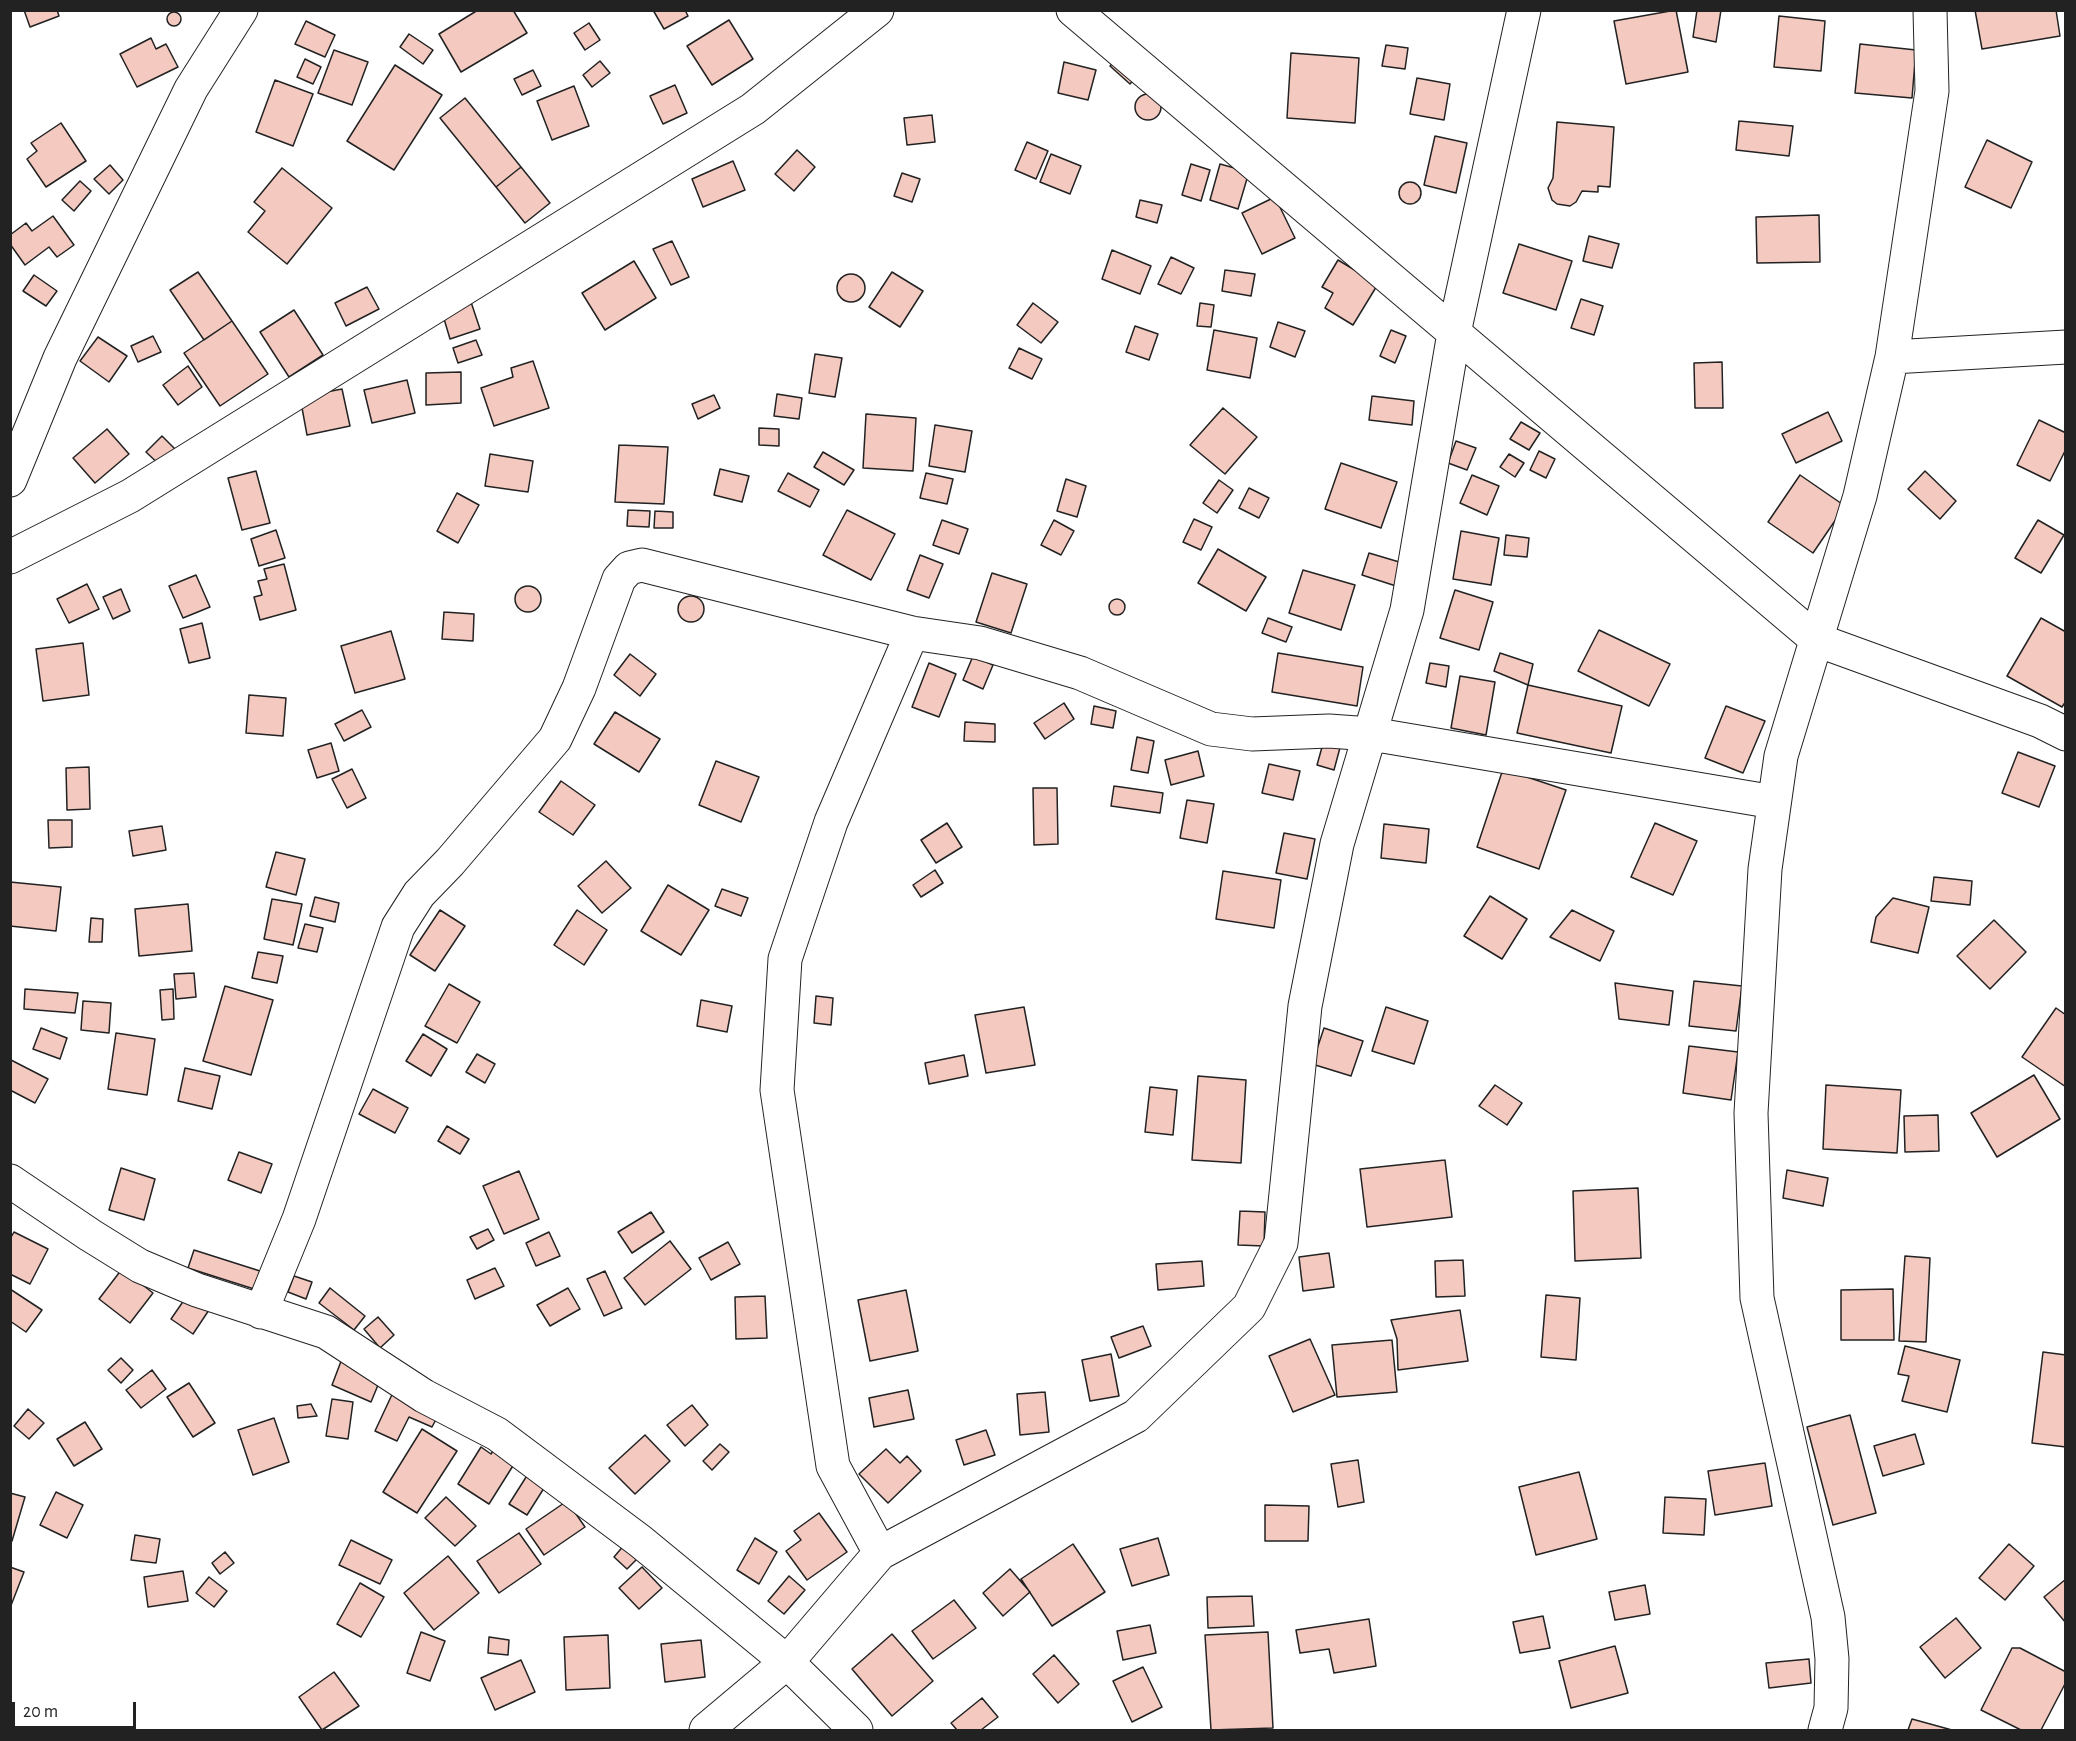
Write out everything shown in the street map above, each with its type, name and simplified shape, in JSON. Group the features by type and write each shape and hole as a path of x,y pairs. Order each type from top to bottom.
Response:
{"street":[{"path":"10,480 60,358 191,89 241,10"},
{"path":"10,557 130,496 753,109 877,10"},
{"path":"1073,10 1817,640 2040,721 2066,734"},
{"path":"706,1731 787,1662 880,1553 1136,1416 1249,1307 1281,1243 1305,1006 1337,844 1407,610 1454,333 1524,10"},
{"path":"1825,1731 1831,1708 1832,1659 1828,1617 1757,1298 1751,1113 1766,869 1781,756 1860,496 1892,357 1932,91 1930,10"},
{"path":"1892,357 2066,347"},
{"path":"261,1312 299,1219 398,927 419,894 450,862 555,739 579,688 619,579 629,568 642,565 912,633 980,643 1071,670 1211,729 1252,734 1329,731 1371,734 1774,802"},
{"path":"880,1553 833,1466 777,1090 785,959 831,822 912,633"},
{"path":"10,1181 140,1266 196,1290 326,1332 424,1396 497,1434 640,1541 787,1662 856,1731"}],"building":[{"path":"24,10 57,10 59,16 30,27"},
{"path":"478,10 513,10 527,33 461,72 439,34"},
{"path":"653,10 685,10 688,16 664,29"},
{"path":"1676,10 1688,72 1626,84 1614,21"},
{"path":"1697,10 1721,10 1716,42 1693,37"},
{"path":"1975,10 2056,10 2060,36 1982,49"},
{"path":"171,12 177,12 181,19 177,26 171,26 167,22 167,16"},
{"path":"1779,16 1825,21 1821,71 1774,67"},
{"path":"729,20 753,59 712,85 687,46"},
{"path":"306,21 335,35 325,57 295,44"},
{"path":"589,23 600,40 585,50 574,33"},
{"path":"409,34 433,50 423,64 400,47"},
{"path":"151,38 156,49 166,44 178,67 137,87 120,54"},
{"path":"1860,44 1916,50 1912,98 1855,93"},
{"path":"1386,45 1408,48 1405,69 1382,66"},
{"path":"334,50 368,62 352,105 318,93"},
{"path":"1291,53 1359,58 1355,123 1287,118"},
{"path":"1121,54 1141,71 1130,84 1110,66"},
{"path":"305,59 321,67 313,84 297,77"},
{"path":"600,61 610,73 592,87 583,75"},
{"path":"1064,62 1096,70 1088,100 1058,93"},
{"path":"395,65 442,95 394,170 347,141"},
{"path":"533,70 541,86 522,95 514,79"},
{"path":"1417,78 1450,84 1444,120 1410,114"},
{"path":"275,80 313,94 293,146 256,132"},
{"path":"675,85 687,113 663,124 650,96"},
{"path":"574,86 589,126 552,140 537,101"},
{"path":"1148,94 1157,98 1161,107 1157,116 1148,120 1139,116 1135,107 1139,98"},
{"path":"465,98 521,167 496,187 440,118"},
{"path":"932,115 935,142 907,145 904,118"},
{"path":"1739,121 1793,126 1789,156 1736,150"},
{"path":"1557,122 1614,127 1610,187 1598,186 1598,192 1582,191 1576,202 1570,206 1557,204 1552,200 1548,188 1553,178"},
{"path":"61,123 86,161 46,187 27,159 37,151 31,143"},
{"path":"1435,136 1467,143 1456,193 1424,185"},
{"path":"1987,140 2032,162 2011,208 1965,187"},
{"path":"1027,142 1048,151 1036,179 1015,170"},
{"path":"797,150 815,167 794,191 775,174"},
{"path":"1051,154 1081,166 1070,194 1040,182"},
{"path":"733,161 745,190 703,207 692,179"},
{"path":"1191,164 1210,170 1201,201 1182,195"},
{"path":"1220,164 1249,172 1238,209 1210,200"},
{"path":"110,165 123,180 109,194 94,179"},
{"path":"521,167 550,203 525,223 496,187"},
{"path":"282,168 332,208 287,264 248,232 265,211 254,202"},
{"path":"902,173 920,179 912,202 894,196"},
{"path":"80,181 91,191 74,211 62,200"},
{"path":"1410,182 1418,185 1421,193 1418,201 1410,204 1402,201 1399,193 1402,185"},
{"path":"1275,197 1295,238 1262,254 1242,213"},
{"path":"1140,200 1162,205 1157,223 1136,217"},
{"path":"1819,215 1820,262 1757,263 1756,217"},
{"path":"53,216 74,245 57,257 49,247 25,265 10,244 10,235 26,223 32,231"},
{"path":"1589,236 1619,244 1612,268 1583,261"},
{"path":"672,241 689,277 671,285 653,249"},
{"path":"1519,244 1572,261 1556,310 1503,293"},
{"path":"1112,250 1151,266 1140,294 1102,279"},
{"path":"1171,257 1194,268 1181,294 1158,284"},
{"path":"1338,260 1378,284 1353,325 1325,308 1333,293 1322,287"},
{"path":"634,261 656,298 605,330 582,293"},
{"path":"1225,270 1255,274 1251,296 1222,291"},
{"path":"198,272 232,321 204,340 170,290"},
{"path":"892,272 923,291 900,327 869,307"},
{"path":"851,274 861,278 865,288 861,298 851,302 841,298 837,288 841,278"},
{"path":"34,275 57,291 46,306 23,291"},
{"path":"367,287 379,309 346,326 335,303"},
{"path":"1581,299 1603,306 1594,335 1571,328"},
{"path":"471,302 480,329 450,339 442,312"},
{"path":"1033,303 1058,322 1041,343 1017,325"},
{"path":"1200,303 1214,305 1211,327 1197,326"},
{"path":"294,310 323,355 289,377 260,332"},
{"path":"232,321 268,374 220,406 184,353"},
{"path":"1278,322 1305,331 1295,357 1270,347"},
{"path":"1135,326 1158,334 1149,360 1126,352"},
{"path":"1214,330 1257,338 1250,378 1207,370"},
{"path":"1391,330 1406,336 1395,363 1380,356"},
{"path":"153,336 161,352 138,362 131,346"},
{"path":"98,337 127,356 109,382 80,361"},
{"path":"476,340 482,355 458,363 453,348"},
{"path":"1019,348 1042,359 1032,379 1009,368"},
{"path":"815,354 842,358 835,397 809,393"},
{"path":"533,361 549,408 494,426 481,388 513,377 511,368"},
{"path":"1722,362 1723,408 1695,408 1694,363"},
{"path":"188,366 202,387 178,405 163,385"},
{"path":"461,372 461,403 426,405 426,373"},
{"path":"407,380 415,413 372,423 364,390"},
{"path":"342,389 350,426 307,435 300,397"},
{"path":"777,394 802,398 799,419 774,416"},
{"path":"714,395 720,408 698,419 692,404"},
{"path":"1372,396 1414,401 1412,425 1369,420"},
{"path":"1223,408 1257,437 1225,474 1190,445"},
{"path":"1828,412 1842,441 1796,463 1782,434"},
{"path":"866,414 916,418 913,471 863,468"},
{"path":"2039,420 2066,433 2066,449 2050,481 2017,465"},
{"path":"1521,422 1540,433 1529,450 1510,439"},
{"path":"935,425 972,431 965,472 929,466"},
{"path":"759,428 779,429 779,446 759,445"},
{"path":"107,429 129,454 95,483 73,458"},
{"path":"162,436 180,454 165,470 146,452"},
{"path":"1456,441 1476,448 1467,470 1448,463"},
{"path":"619,445 668,447 664,504 615,502"},
{"path":"1539,451 1555,459 1546,478 1530,470"},
{"path":"823,452 854,470 844,485 814,467"},
{"path":"490,454 533,461 528,492 485,486"},
{"path":"1509,454 1524,463 1515,477 1500,467"},
{"path":"1341,463 1397,482 1381,528 1325,509"},
{"path":"720,469 749,476 742,502 714,495"},
{"path":"256,471 270,523 242,530 228,478"},
{"path":"1925,471 1956,501 1940,519 1908,489"},
{"path":"788,473 819,490 810,507 778,491"},
{"path":"926,473 953,479 947,504 920,498"},
{"path":"1472,475 1499,486 1487,515 1460,503"},
{"path":"1800,475 1845,506 1813,553 1768,522"},
{"path":"1066,479 1086,486 1077,517 1057,511"},
{"path":"1219,480 1233,490 1217,513 1203,503"},
{"path":"1249,488 1269,498 1259,518 1239,508"},
{"path":"457,493 479,505 458,543 437,531"},
{"path":"628,510 650,511 649,527 627,526"},
{"path":"847,510 895,534 871,580 823,555"},
{"path":"655,511 673,512 673,528 654,528"},
{"path":"1194,519 1212,527 1201,550 1183,542"},
{"path":"942,520 968,529 959,554 933,545"},
{"path":"1054,520 1074,531 1061,555 1041,545"},
{"path":"2038,520 2064,535 2041,573 2015,558"},
{"path":"276,530 285,558 259,566 251,539"},
{"path":"1461,531 1499,538 1491,585 1453,579"},
{"path":"1506,535 1529,538 1527,557 1504,555"},
{"path":"1218,549 1266,577 1246,611 1198,583"},
{"path":"1369,553 1406,564 1399,587 1362,575"},
{"path":"920,555 943,564 929,598 907,590"},
{"path":"284,564 296,610 260,620 254,597 262,595 258,581 267,579 264,569"},
{"path":"1303,570 1355,585 1341,630 1289,613"},
{"path":"992,573 1027,584 1011,633 976,622"},
{"path":"196,575 210,607 183,618 169,586"},
{"path":"87,584 99,609 69,623 57,599"},
{"path":"528,586 537,590 541,599 537,608 528,612 519,608 515,599 519,590"},
{"path":"121,589 130,611 113,619 103,597"},
{"path":"1455,590 1493,602 1479,650 1440,638"},
{"path":"691,596 700,600 704,609 700,618 691,622 682,618 678,609 682,600"},
{"path":"1114,599 1120,599 1125,607 1123,613 1114,615 1109,610 1109,604"},
{"path":"444,612 474,614 473,641 442,639"},
{"path":"1268,618 1292,627 1286,642 1262,633"},
{"path":"2041,618 2066,632 2066,701 2062,707 2007,676"},
{"path":"202,623 210,658 189,663 180,629"},
{"path":"1599,630 1670,664 1649,706 1578,671"},
{"path":"391,631 405,679 355,693 341,646"},
{"path":"83,643 89,695 43,701 36,649"},
{"path":"1278,653 1363,667 1357,706 1272,692"},
{"path":"1500,653 1533,664 1528,685 1494,671"},
{"path":"630,654 656,674 640,696 614,675"},
{"path":"973,656 993,665 983,689 963,680"},
{"path":"929,663 956,674 939,717 912,707"},
{"path":"1430,663 1449,666 1446,687 1426,683"},
{"path":"1460,676 1495,682 1486,735 1451,728"},
{"path":"1528,685 1622,706 1611,753 1517,733"},
{"path":"249,695 286,698 283,736 246,733"},
{"path":"1064,703 1074,719 1045,739 1034,723"},
{"path":"1094,706 1116,711 1113,728 1091,724"},
{"path":"1726,706 1765,721 1743,773 1705,758"},
{"path":"362,710 371,727 344,741 335,724"},
{"path":"615,712 660,739 639,772 594,744"},
{"path":"965,722 995,724 995,742 964,741"},
{"path":"1137,737 1154,741 1148,773 1131,770"},
{"path":"1324,740 1341,744 1334,770 1317,765"},
{"path":"331,743 339,771 317,778 308,750"},
{"path":"1198,751 1204,776 1171,785 1165,760"},
{"path":"2018,752 2055,766 2039,807 2002,793"},
{"path":"716,761 759,777 741,822 699,805"},
{"path":"1269,764 1300,771 1293,800 1262,793"},
{"path":"89,767 90,809 67,810 66,768"},
{"path":"352,769 366,798 347,808 332,779"},
{"path":"1503,769 1566,790 1539,869 1477,847"},
{"path":"561,781 595,805 573,835 539,812"},
{"path":"1114,786 1163,793 1160,813 1111,806"},
{"path":"1033,788 1057,788 1058,844 1034,845"},
{"path":"1187,800 1214,804 1207,843 1180,838"},
{"path":"48,820 72,820 72,847 49,848"},
{"path":"947,823 962,847 936,863 921,840"},
{"path":"1655,823 1697,841 1673,895 1631,877"},
{"path":"1384,824 1429,829 1426,863 1381,858"},
{"path":"162,826 166,850 133,856 129,831"},
{"path":"1284,833 1315,839 1307,879 1276,873"},
{"path":"276,852 305,859 296,895 266,887"},
{"path":"606,861 631,888 602,913 578,886"},
{"path":"935,870 943,883 921,897 913,885"},
{"path":"1223,871 1281,880 1274,928 1216,919"},
{"path":"1934,877 1972,881 1970,905 1931,901"},
{"path":"10,882 61,887 56,931 10,926"},
{"path":"668,885 709,910 681,955 641,931"},
{"path":"722,889 748,898 741,916 715,906"},
{"path":"1490,896 1527,919 1502,959 1464,936"},
{"path":"315,897 339,903 335,922 310,916"},
{"path":"1893,898 1929,907 1918,953 1871,942 1876,917"},
{"path":"272,899 302,904 293,945 264,939"},
{"path":"188,904 192,951 139,956 135,909"},
{"path":"440,910 465,926 435,971 410,955"},
{"path":"577,910 607,930 584,965 554,945"},
{"path":"1572,910 1614,931 1600,961 1550,937"},
{"path":"91,918 103,919 102,942 89,942"},
{"path":"1994,920 2026,952 1990,989 1957,956"},
{"path":"305,924 323,928 317,952 298,948"},
{"path":"258,952 283,956 277,983 252,978"},
{"path":"194,973 196,997 176,999 174,974"},
{"path":"1694,981 1742,986 1736,1031 1689,1026"},
{"path":"1615,983 1673,991 1669,1025 1619,1019"},
{"path":"449,984 480,1002 457,1043 425,1026"},
{"path":"225,986 273,1000 251,1075 203,1061"},
{"path":"25,989 78,993 75,1013 24,1009"},
{"path":"173,989 174,1019 162,1020 160,990"},
{"path":"816,996 833,998 831,1025 814,1023"},
{"path":"701,1000 732,1006 727,1032 697,1026"},
{"path":"83,1001 111,1003 109,1033 81,1030"},
{"path":"1024,1007 1035,1065 986,1073 975,1015"},
{"path":"1386,1007 1428,1021 1414,1064 1372,1051"},
{"path":"2056,1008 2066,1015 2066,1087 2022,1057"},
{"path":"41,1028 67,1038 60,1059 33,1049"},
{"path":"1324,1028 1363,1041 1351,1076 1312,1064"},
{"path":"116,1033 155,1039 147,1095 108,1089"},
{"path":"423,1034 447,1049 431,1076 406,1061"},
{"path":"1689,1046 1738,1052 1731,1100 1683,1093"},
{"path":"477,1054 495,1064 485,1083 466,1072"},
{"path":"964,1055 968,1076 929,1084 925,1063"},
{"path":"11,1060 48,1079 35,1103 10,1090"},
{"path":"185,1068 220,1076 212,1109 178,1101"},
{"path":"2034,1075 2060,1119 1997,1157 1971,1113"},
{"path":"1198,1076 1246,1080 1241,1163 1192,1160"},
{"path":"1495,1085 1522,1103 1507,1125 1479,1106"},
{"path":"1826,1085 1901,1090 1897,1153 1823,1149"},
{"path":"1150,1087 1177,1090 1173,1135 1145,1132"},
{"path":"373,1089 408,1108 395,1133 359,1114"},
{"path":"1938,1115 1939,1151 1905,1152 1904,1116"},
{"path":"447,1126 469,1139 460,1154 438,1141"},
{"path":"239,1152 272,1164 261,1193 228,1180"},
{"path":"1445,1160 1452,1217 1367,1227 1360,1169"},
{"path":"121,1168 155,1179 144,1220 109,1210"},
{"path":"1787,1170 1828,1178 1823,1206 1783,1198"},
{"path":"519,1171 539,1219 504,1234 483,1186"},
{"path":"1638,1188 1641,1258 1575,1261 1573,1191"},
{"path":"1240,1211 1265,1212 1264,1246 1238,1245"},
{"path":"651,1212 664,1232 632,1253 618,1232"},
{"path":"488,1229 494,1240 477,1249 470,1237"},
{"path":"14,1232 48,1249 30,1284 10,1274 10,1239"},
{"path":"549,1232 560,1256 536,1266 526,1243"},
{"path":"670,1241 691,1269 645,1305 624,1278"},
{"path":"728,1242 740,1264 711,1280 699,1258"},
{"path":"194,1250 260,1271 254,1289 188,1268"},
{"path":"1329,1253 1334,1287 1303,1291 1299,1257"},
{"path":"1905,1256 1930,1258 1926,1342 1899,1341"},
{"path":"1463,1260 1465,1296 1436,1297 1435,1261"},
{"path":"1202,1261 1204,1286 1158,1290 1156,1264"},
{"path":"495,1268 504,1286 475,1299 467,1280"},
{"path":"122,1269 153,1293 130,1323 99,1299"},
{"path":"605,1271 622,1308 604,1316 587,1279"},
{"path":"294,1276 312,1282 306,1299 288,1292"},
{"path":"330,1288 365,1316 354,1330 319,1303"},
{"path":"568,1288 580,1309 550,1326 537,1305"},
{"path":"10,1289 42,1310 26,1332 10,1321"},
{"path":"1893,1289 1894,1340 1841,1340 1841,1290"},
{"path":"191,1290 213,1304 193,1334 171,1319"},
{"path":"906,1290 918,1351 870,1361 858,1300"},
{"path":"1546,1295 1580,1298 1576,1360 1541,1357"},
{"path":"765,1296 767,1338 736,1339 735,1297"},
{"path":"1460,1310 1468,1361 1398,1370 1397,1339 1391,1320"},
{"path":"378,1317 394,1335 380,1348 364,1329"},
{"path":"1143,1326 1151,1346 1119,1358 1111,1337"},
{"path":"1310,1339 1335,1395 1293,1412 1269,1356"},
{"path":"1392,1340 1397,1392 1337,1397 1332,1345"},
{"path":"1905,1346 1960,1360 1947,1412 1902,1401 1909,1376 1898,1374"},
{"path":"2043,1352 2066,1355 2066,1447 2032,1443"},
{"path":"1111,1354 1119,1396 1090,1401 1082,1360"},
{"path":"343,1356 383,1373 371,1402 332,1385"},
{"path":"121,1358 133,1370 121,1383 108,1370"},
{"path":"152,1370 166,1389 141,1408 126,1390"},
{"path":"189,1383 215,1423 193,1437 167,1397"},
{"path":"396,1386 442,1408 432,1427 409,1417 397,1441 375,1431"},
{"path":"908,1390 914,1419 874,1427 869,1398"},
{"path":"1045,1392 1049,1432 1020,1435 1017,1394"},
{"path":"332,1399 353,1402 348,1439 326,1436"},
{"path":"311,1404 317,1416 298,1418 297,1406"},
{"path":"692,1405 708,1425 685,1446 667,1425"},
{"path":"28,1409 44,1423 29,1439 14,1426"},
{"path":"1850,1415 1876,1513 1833,1525 1807,1427"},
{"path":"274,1418 289,1462 253,1475 238,1430"},
{"path":"85,1422 102,1449 74,1466 57,1439"},
{"path":"422,1429 457,1451 417,1513 383,1492"},
{"path":"986,1430 995,1455 964,1465 956,1440"},
{"path":"1915,1434 1924,1464 1883,1476 1874,1446"},
{"path":"645,1435 670,1461 635,1494 609,1468"},
{"path":"499,1441 521,1453 489,1504 458,1484 481,1447 491,1454"},
{"path":"720,1444 729,1452 712,1470 703,1461"},
{"path":"886,1449 900,1463 907,1456 921,1471 888,1503 859,1474"},
{"path":"1358,1460 1364,1502 1338,1507 1331,1464"},
{"path":"1765,1463 1772,1506 1715,1515 1708,1471"},
{"path":"1579,1472 1597,1539 1536,1555 1519,1487"},
{"path":"528,1474 546,1485 527,1515 509,1504"},
{"path":"56,1492 83,1505 67,1538 40,1525"},
{"path":"10,1493 25,1497 12,1541 10,1540"},
{"path":"446,1497 476,1526 455,1546 425,1518"},
{"path":"1665,1497 1706,1499 1704,1535 1663,1533"},
{"path":"567,1501 585,1527 544,1555 526,1529"},
{"path":"1265,1505 1309,1506 1308,1541 1265,1541"},
{"path":"819,1513 847,1552 807,1580 786,1551 801,1540 794,1531"},
{"path":"519,1533 541,1564 499,1593 477,1561"},
{"path":"135,1535 160,1539 156,1563 131,1560"},
{"path":"755,1538 777,1552 759,1584 737,1570"},
{"path":"1158,1538 1169,1575 1132,1586 1120,1549"},
{"path":"351,1540 392,1560 380,1584 339,1565"},
{"path":"625,1544 639,1557 627,1569 614,1557"},
{"path":"1073,1544 1105,1592 1052,1626 1021,1579"},
{"path":"2009,1544 2034,1566 2005,1600 1979,1578"},
{"path":"225,1552 234,1563 220,1574 212,1563"},
{"path":"448,1556 479,1593 434,1630 404,1593"},
{"path":"10,1567 24,1572 10,1608"},
{"path":"642,1567 662,1588 639,1609 619,1588"},
{"path":"1010,1569 1030,1592 1003,1616 983,1593"},
{"path":"183,1571 188,1601 148,1607 144,1577"},
{"path":"789,1576 805,1590 784,1614 768,1601"},
{"path":"209,1577 227,1591 214,1607 196,1593"},
{"path":"2066,1579 2066,1623 2044,1597"},
{"path":"360,1583 384,1597 361,1637 337,1624"},
{"path":"1645,1585 1650,1614 1615,1620 1609,1592"},
{"path":"1252,1596 1254,1626 1208,1628 1207,1597"},
{"path":"954,1600 976,1628 933,1659 912,1631"},
{"path":"1543,1616 1550,1648 1520,1653 1513,1622"},
{"path":"1956,1618 1981,1648 1945,1678 1920,1647"},
{"path":"1369,1619 1376,1666 1334,1673 1329,1649 1300,1653 1296,1630"},
{"path":"1150,1625 1156,1653 1123,1660 1117,1631"},
{"path":"421,1632 445,1641 430,1681 407,1673"},
{"path":"1268,1632 1273,1728 1211,1730 1205,1635"},
{"path":"892,1634 933,1681 892,1716 852,1669"},
{"path":"608,1635 610,1688 566,1690 564,1637"},
{"path":"489,1637 509,1640 508,1655 488,1653"},
{"path":"701,1640 705,1677 665,1682 661,1644"},
{"path":"1615,1646 1628,1693 1571,1708 1559,1661"},
{"path":"2012,1648 2020,1648 2066,1672 2066,1682 2041,1730 2021,1730 1981,1710"},
{"path":"1054,1655 1079,1684 1058,1703 1033,1674"},
{"path":"1809,1659 1811,1683 1769,1688 1766,1663"},
{"path":"521,1660 535,1692 495,1710 481,1678"},
{"path":"1143,1667 1162,1707 1132,1722 1113,1681"},
{"path":"334,1672 359,1706 322,1730 299,1697"},
{"path":"982,1698 998,1717 981,1730 957,1730 951,1723"},
{"path":"1912,1719 1952,1730 1908,1730"}]}
